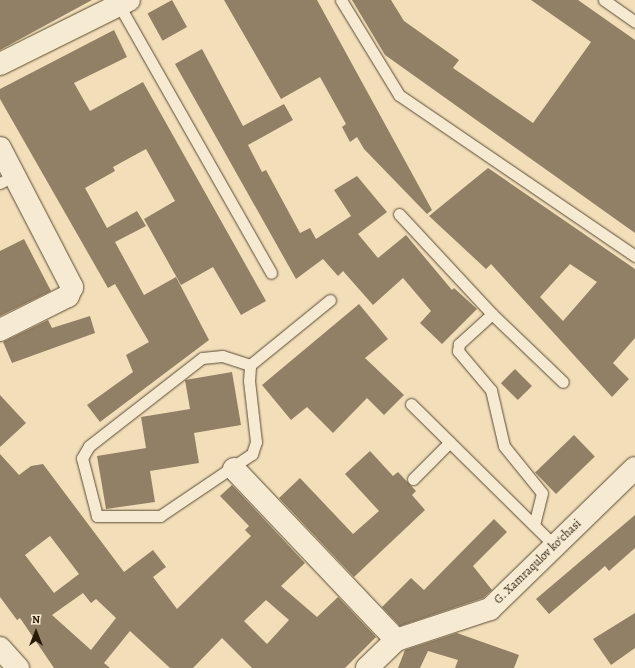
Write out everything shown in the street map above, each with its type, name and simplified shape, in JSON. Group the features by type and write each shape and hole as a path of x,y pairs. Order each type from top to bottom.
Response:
{"street":[{"path":"0,64 124,3"},
{"path":"0,148 8,179 70,279 72,291 0,330"},
{"name":"G. Xamraqulov koʻchasi","path":"366,668 396,640 490,609 635,468"},
{"path":"234,469 396,640"},
{"path":"0,648 18,668"}],"lane":[{"path":"340,0 399,95 635,256"},
{"path":"604,0 635,22"},
{"path":"124,3 271,273"},
{"path":"399,214 492,314 563,382"},
{"path":"250,365 222,356 202,358 89,446 82,458 94,510 100,518 160,516 234,469 252,454 256,442 248,381 250,365 330,300"},
{"path":"492,314 458,344 458,351 491,390 504,446 542,493 534,525"},
{"path":"411,404 555,546"},
{"path":"413,479 450,442"}],"building":[{"path":"0,0 92,0 0,50"},
{"path":"172,0 187,27 163,41 148,14"},
{"path":"224,0 317,0 432,210 427,214 364,149 357,137 350,142 342,127 346,124 320,77 281,99"},
{"path":"352,0 391,0 404,21 459,60 453,68 533,123 591,42 531,0 578,0 635,40 635,233 385,55"},
{"path":"114,30 127,57 74,83 90,111 143,82 266,301 241,315 213,267 181,285 144,219 175,201 146,149 113,167 115,171 85,188 107,228 137,211 146,226 115,242 144,295 176,277 209,340 100,422 87,405 133,372 126,355 149,342 115,284 108,288 0,99 0,89"},
{"path":"202,49 243,126 284,104 293,120 248,145 262,172 266,170 300,233 310,228 316,239 351,216 334,190 357,176 387,212 358,234 378,258 406,235 452,290 454,288 477,309 442,344 420,323 431,311 403,278 373,305 343,271 338,276 323,259 296,279 175,64"},
{"path":"488,168 635,269 635,338 613,363 629,379 612,397 491,264 486,269 429,216","holes":["570,264 597,282 563,321 540,297"]},
{"path":"24,239 51,291 0,316 0,251"},
{"path":"359,304 388,339 365,358 404,395 384,415 367,398 333,433 307,407 291,420 262,385"},
{"path":"90,316 95,333 12,363 3,342 48,320 52,328"},
{"path":"515,369 532,386 518,400 501,383"},
{"path":"232,372 241,425 194,433 199,463 150,471 155,502 106,509 97,456 146,448 141,417 190,409 185,380"},
{"path":"0,395 26,423 0,447"},
{"path":"574,435 595,457 556,494 535,473"},
{"path":"370,451 393,476 398,472 416,491 412,495 425,510 354,577 279,498 300,478 353,534 379,511 345,474"},
{"path":"0,454 19,475 31,466 43,464 124,572 153,550 166,567 153,577 177,609 251,536 245,530 249,526 220,496 232,485 305,563 281,586 317,617 338,597 376,637 345,668 252,668 222,638 193,668 170,668 130,631 104,663 110,668 54,668 20,618 17,620 0,597","holes":["50,536 79,574 54,593 25,555","83,593 91,603 96,599 116,618 91,650 52,615","266,600 289,620 267,644 244,621"]},
{"path":"635,515 635,548 609,571 605,566 549,614 536,599"},
{"path":"494,519 507,532 473,566 492,590 483,598 400,626 382,607 411,578 424,590"},
{"path":"635,613 635,648 611,665 593,639"},
{"path":"457,633 519,655 514,668 455,668 458,660 428,651 420,668 398,668 405,650"}]}
